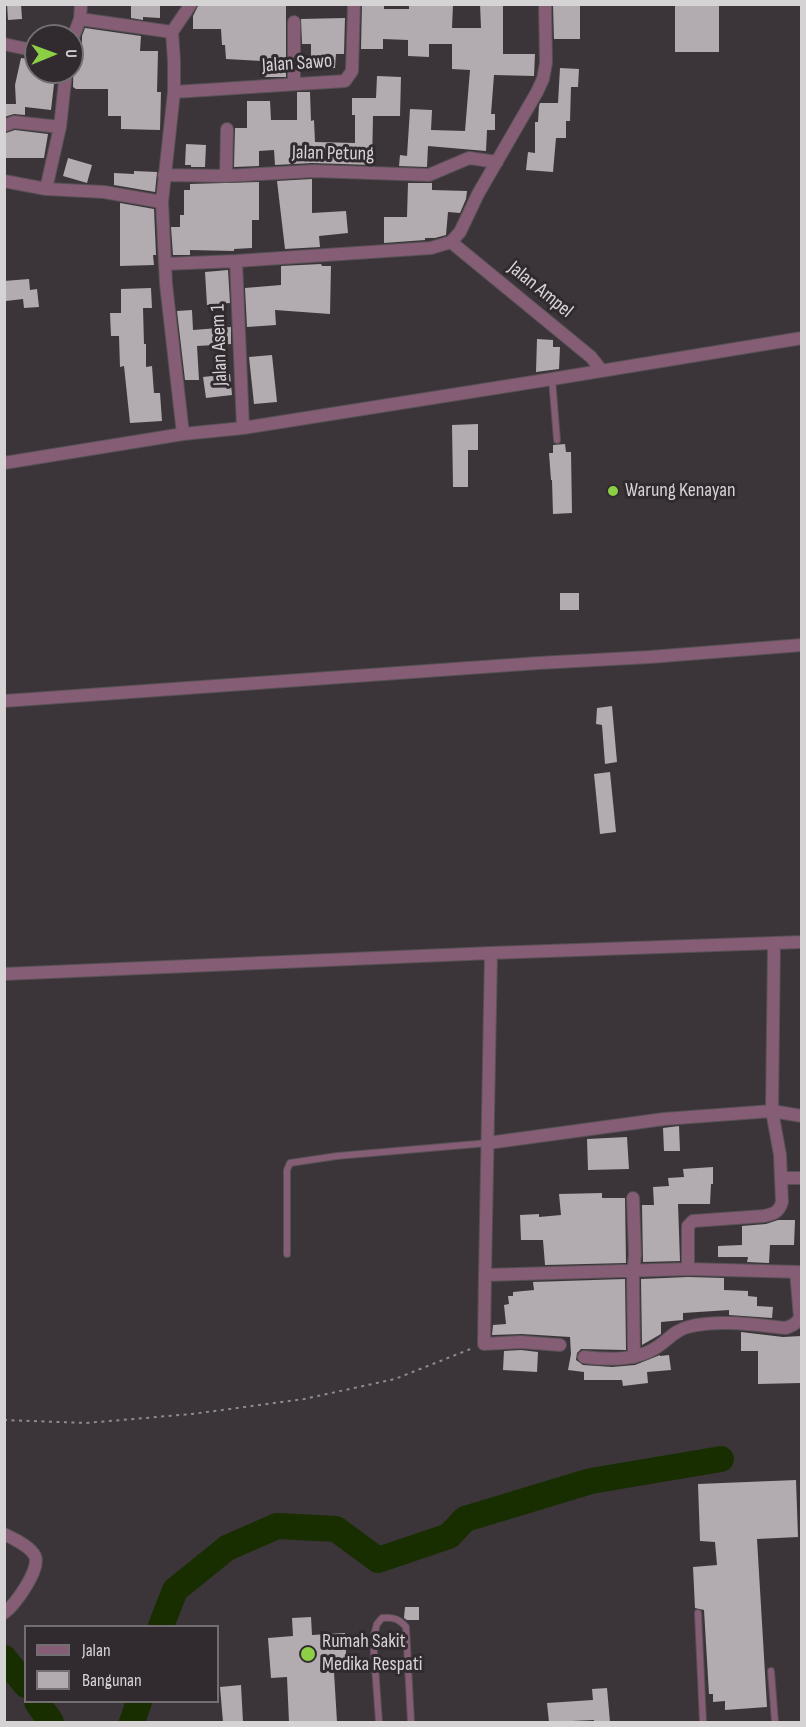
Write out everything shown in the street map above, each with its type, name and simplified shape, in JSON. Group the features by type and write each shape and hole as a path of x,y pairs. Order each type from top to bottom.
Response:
{"street":[{"path":"78,24 81,4"},
{"path":"183,434 165,264 162,202 174,92 172,32 191,4"},
{"name":"Jalan Sawo","path":"174,92 345,81 350,75 354,4"},
{"path":"165,264 431,248 451,242 459,232 525,116 543,79 546,63 545,4"},
{"path":"80,19 172,32"},
{"path":"294,22 294,83"},
{"path":"4,44 24,48"},
{"path":"46,189 60,127 65,84"},
{"path":"6,125 14,122 60,127"},
{"path":"226,176 227,129"},
{"name":"Jalan Petung","path":"165,175 226,176 314,171 429,175 468,158 497,162"},
{"path":"4,181 46,189 104,192 162,202"},
{"name":"Jalan Ampel","path":"451,242 591,357 602,371"},
{"name":"Jalan Asem 1","path":"236,261 243,428"},
{"path":"4,463 183,434 243,428 552,380 801,338"},
{"path":"4,702 801,645"},
{"path":"4,974 491,952 801,942"},
{"path":"688,1269 690,1224 695,1221 773,1214 780,1209 782,1202 780,1155 772,1111 774,944"},
{"path":"491,952 484,1344 521,1342 560,1345"},
{"path":"488,1143 664,1119 772,1111 801,1116"},
{"path":"781,1178 801,1178"},
{"path":"633,1197 634,1357"},
{"path":"485,1275 634,1269 799,1272 800,1315 795,1324 786,1328 748,1324 689,1326 677,1331 658,1347 634,1357 601,1359 584,1357"},
{"path":"4,1534 27,1547 35,1554 37,1562 33,1575 4,1613"}],"lane":[{"path":"552,380 557,440"},
{"path":"287,1254 287,1170 290,1163 337,1156 488,1143"},
{"path":"698,1614 703,1722"},
{"path":"379,1722 373,1639 377,1624 382,1618 393,1617 400,1620 406,1627 411,1722"},
{"path":"771,1671 775,1722"}],"path":[{"path":"4,1420 86,1423 192,1414 304,1399 395,1379 484,1344"}],"building":[{"path":"7,4 21,4 22,19 8,20"},
{"path":"131,4 160,4 160,18 143,17 143,20 131,18"},
{"path":"199,4 286,4 286,77 262,77 262,61 226,59 221,29 193,29 193,16"},
{"path":"362,4 384,4 384,9 409,9 409,4 453,4 452,28 481,28 480,4 503,4 503,54 535,54 534,76 494,75 491,114 495,114 495,130 487,130 486,151 428,146 427,167 399,166 400,155 407,156 410,109 432,110 431,130 465,131 470,70 452,69 452,44 429,44 429,57 408,56 408,40 383,39 383,49 361,49"},
{"path":"553,4 580,4 580,39 554,39"},
{"path":"675,4 719,4 719,52 675,52"},
{"path":"345,18 344,54 336,54 335,68 311,69 311,44 302,44 301,19"},
{"path":"85,28 141,36 140,51 158,51 157,92 161,92 160,130 121,129 121,116 108,116 108,89 76,89 73,87 73,84 84,84"},
{"path":"21,58 24,58 24,84 54,84 51,110 25,107 25,115 14,114 4,117 4,104 16,104 15,85"},
{"path":"560,68 579,69 578,87 571,87 570,121 566,121 566,138 556,138 553,172 526,170 528,152 535,153 535,122 538,122 540,103 558,103"},
{"path":"377,76 401,77 400,116 373,116 372,165 312,163 275,165 274,150 259,151 259,166 234,167 235,128 247,128 247,101 270,101 271,120 297,120 297,92 310,92 311,121 314,120 315,142 355,143 355,115 352,115 352,98 376,98"},
{"path":"15,130 48,134 44,158 5,158 6,133"},
{"path":"186,144 206,145 205,167 185,165"},
{"path":"68,158 92,165 87,183 63,176"},
{"path":"134,171 157,172 155,192 114,185 114,173 134,174"},
{"path":"312,179 312,213 346,211 348,233 319,236 320,247 285,249 277,181"},
{"path":"259,182 259,220 252,220 252,248 234,249 234,251 190,250 190,255 173,255 171,227 180,227 180,215 184,215 184,190 190,190 190,184"},
{"path":"408,183 432,183 432,190 467,191 466,199 460,213 448,212 446,235 425,238 425,240 384,243 384,217 407,217"},
{"path":"120,203 154,209 156,255 153,255 154,265 120,266"},
{"path":"321,264 331,266 330,314 275,310 276,325 247,327 245,288 281,285 281,266"},
{"path":"228,270 230,303 207,305 205,272"},
{"path":"29,279 30,290 37,289 39,307 24,308 23,299 6,301 4,281"},
{"path":"151,288 152,308 143,308 144,344 146,344 146,367 152,366 154,393 160,393 162,421 130,423 124,366 120,367 119,336 111,336 110,313 121,313 121,289"},
{"path":"192,310 193,330 231,327 231,344 197,346 199,380 185,380 177,311"},
{"path":"537,339 553,340 553,347 560,347 559,369 536,372"},
{"path":"272,355 277,402 254,404 249,357"},
{"path":"230,374 232,395 206,398 203,377"},
{"path":"478,424 478,450 468,450 468,487 453,487 452,425"},
{"path":"565,444 566,452 571,452 572,513 553,514 549,453 553,453 553,445"},
{"path":"560,593 579,593 579,610 560,610"},
{"path":"612,706 617,762 605,764 602,725 596,724 597,708"},
{"path":"610,772 616,832 600,834 594,774"},
{"path":"679,1126 680,1151 664,1151 663,1128"},
{"path":"627,1137 629,1169 588,1170 587,1139"},
{"path":"713,1167 710,1204 678,1204 680,1261 643,1262 642,1205 654,1205 653,1187 669,1186 668,1178 684,1177 683,1169"},
{"path":"602,1193 602,1198 625,1198 626,1263 545,1265 543,1240 521,1240 520,1215 539,1214 539,1217 561,1215 559,1194"},
{"path":"778,1220 795,1220 794,1245 770,1245 769,1263 747,1262 748,1257 718,1257 718,1246 742,1245 742,1226 766,1224"},
{"path":"724,1278 724,1290 748,1291 748,1296 757,1297 757,1306 773,1307 772,1318 729,1315 729,1310 683,1313 683,1320 661,1322 661,1334 642,1345 641,1279"},
{"path":"625,1279 626,1350 581,1349 577,1353 576,1360 583,1365 612,1367 635,1365 660,1355 669,1355 671,1370 647,1372 648,1383 623,1386 622,1380 584,1380 584,1372 568,1370 571,1354 570,1337 492,1335 493,1325 506,1324 504,1305 509,1304 508,1296 513,1296 513,1292 534,1290 533,1282"},
{"path":"741,1332 783,1337 801,1336 801,1383 758,1384 758,1351 741,1351"},
{"path":"504,1351 538,1352 537,1372 503,1370"},
{"path":"796,1480 798,1537 757,1539 767,1707 725,1710 725,1701 713,1702 713,1694 709,1694 704,1610 695,1608 693,1567 717,1565 715,1542 700,1541 698,1484"},
{"path":"405,1607 419,1607 419,1620 404,1618"},
{"name":"Rumah Sakit Medika Respati","path":"311,1617 312,1635 345,1633 347,1671 334,1672 337,1722 289,1722 287,1677 271,1678 268,1638 293,1636 292,1618"},
{"path":"241,1685 243,1722 223,1722 220,1687"},
{"path":"607,1688 610,1722 594,1722 594,1720 549,1722 547,1703 593,1700 592,1689"}],"waterway":[{"path":"161,1625 175,1590 227,1548 277,1526 336,1529 378,1560 449,1536 465,1519 591,1481 721,1459"},
{"path":"4,1658 24,1683"},
{"path":"38,1703 51,1722"},
{"path":"132,1722 139,1703"}],"place":[{"name":"Warung Kenayan","path":"613,491"},
{"name":"Rumah Sakit Medika Respati","path":"308,1654"}]}
